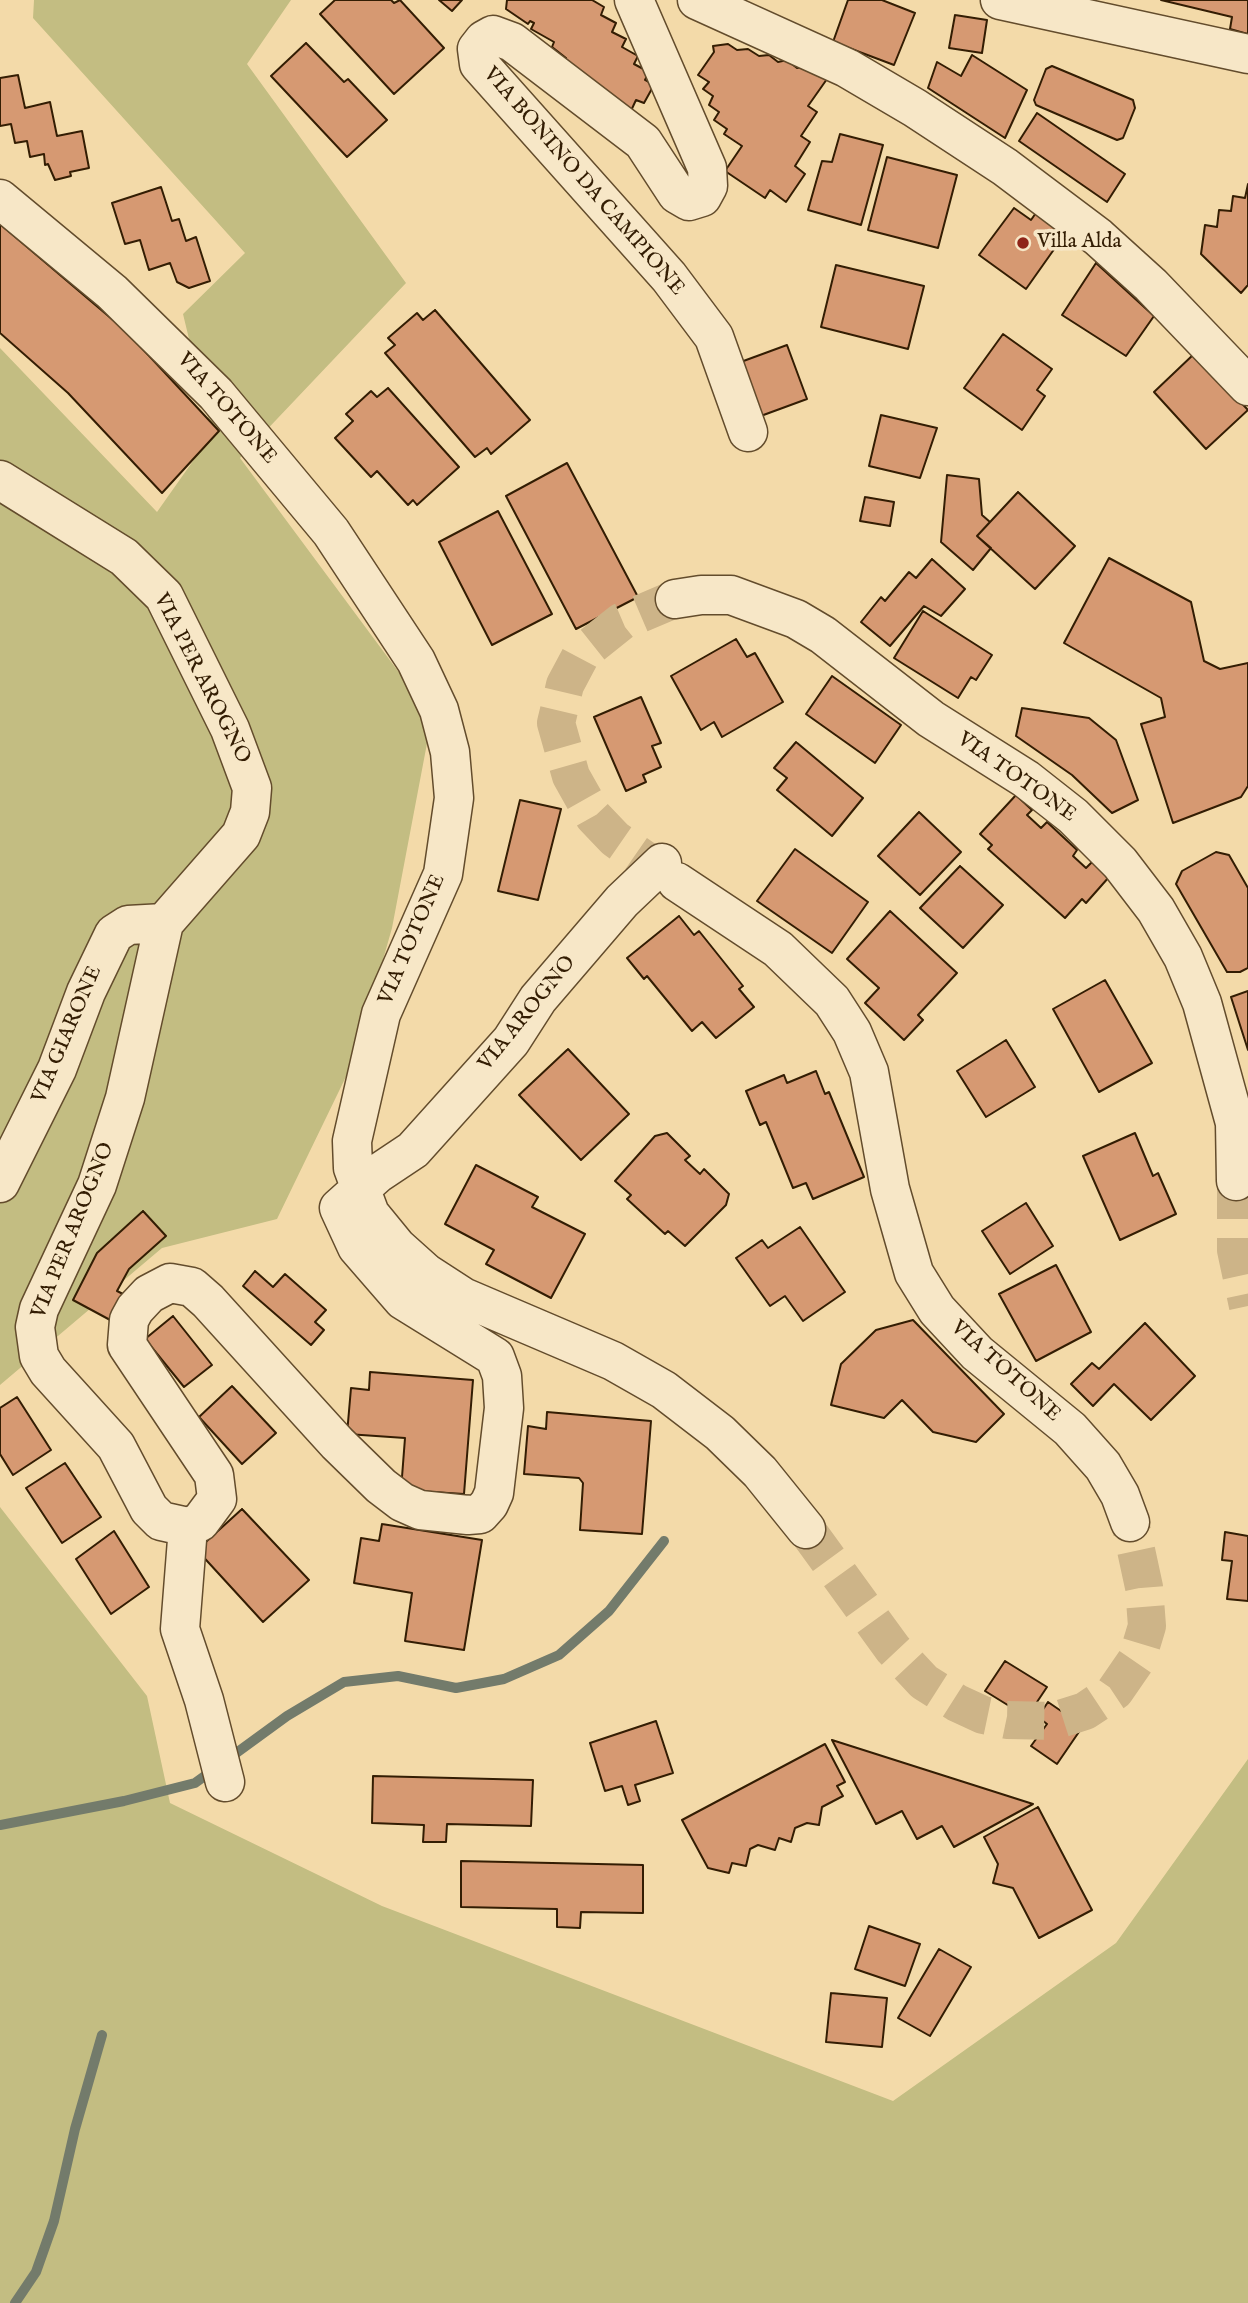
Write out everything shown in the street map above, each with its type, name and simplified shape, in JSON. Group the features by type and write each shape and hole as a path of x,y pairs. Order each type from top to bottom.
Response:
{"street":[{"name":"VIA BONINO DA CAMPIONE","path":"634,0 707,168 708,186 702,197 689,201 677,194 643,142 512,42 493,36 484,40 477,49 479,64 669,278 714,337 748,432"},
{"path":"697,0 847,68 915,108 1005,167 1098,237 1152,285 1248,386"},
{"path":"1000,0 1248,54"},
{"name":"VIA TOTONE","path":"0,199 112,292 216,394 331,532 416,661 439,710 450,752 454,798 443,874 382,1014 352,1141 353,1168 370,1214 397,1247 426,1273 463,1297 612,1361 664,1390 720,1433 760,1472 806,1529"},
{"name":"VIA PER AROGNO","path":"0,480 124,556 164,596 245,763 252,788 250,812 241,835 164,923 125,1098 97,1185 39,1309 35,1341 48,1371 116,1446 149,1509 161,1521 188,1527"},
{"name":"VIA TOTONE","path":"675,599 701,595 731,595 796,619 823,635 931,719 1045,794 1073,816 1120,863 1156,910 1183,957 1202,1003 1233,1110 1236,1181"},
{"name":"VIA TOTONE","path":"670,872 778,949 811,977 832,1001 852,1032 869,1072 890,1189 914,1273 937,1310 977,1353 1070,1429 1103,1466 1120,1495 1130,1522"},
{"name":"VIA AROGNO","path":"360,1190 377,1174 413,1150 512,1041 538,999 622,901 670,872"},
{"name":"VIA GIARONE","path":"0,1183 57,1069 86,992 114,934 128,925 164,923"},
{"path":"225,1782 204,1700 180,1629 188,1527 200,1522 211,1511 217,1499 214,1475 127,1345 129,1320 135,1309 149,1294 170,1283 192,1287 208,1301 337,1443 381,1486 402,1502 419,1510 480,1514 494,1493 504,1408 502,1376 495,1357 481,1345 454,1333 403,1300 357,1248 338,1208 360,1190"}],"shaded area":[{"path":"34,0 291,0 247,64 406,283 240,458 432,717 392,928 355,1058 277,1219 162,1248 0,1385 0,348 157,512 212,434 183,314 245,253 33,18"},
{"path":"0,1507 147,1696 170,1803 382,1906 893,2101 1116,1943 1248,1759 1248,2303 0,2303"}],"building":[{"path":"335,0 391,0 394,3 400,0 444,48 394,94 320,14"},
{"path":"439,0 462,0 452,11"},
{"path":"507,0 592,0 604,7 601,15 616,23 612,32 626,39 622,47 638,56 634,64 649,72 645,80 654,85 644,103 636,100 629,115 564,63 566,58 552,47 554,42 531,29 534,23 530,21 528,24 506,9"},
{"path":"848,0 882,0 915,13 894,65 833,42"},
{"path":"1161,0 1248,0 1248,34 1230,29 1232,17"},
{"path":"955,15 987,20 982,53 949,48"},
{"path":"306,43 344,82 348,79 387,120 347,157 271,76"},
{"path":"728,44 737,50 748,49 759,56 769,55 778,62 787,60 797,68 808,66 827,79 808,106 817,112 801,136 810,142 795,166 805,174 786,202 770,190 765,198 725,171 742,146 724,134 727,129 714,120 719,112 709,105 713,96 703,89 709,82 698,75 714,52 713,46"},
{"path":"972,55 1027,90 1005,138 928,88 937,62 961,76"},
{"path":"1052,66 1133,100 1135,108 1123,138 1117,140 1036,105 1034,100 1046,69"},
{"path":"18,75 25,108 50,102 57,136 82,131 89,168 70,172 71,176 55,180 48,164 45,165 44,154 30,157 27,141 15,143 11,124 0,126 0,78"},
{"path":"1037,113 1125,174 1107,202 1019,141"},
{"path":"840,134 883,145 861,225 808,210 822,161 832,162"},
{"path":"887,157 957,175 938,248 868,230"},
{"path":"1248,184 1248,285 1241,293 1201,254 1205,225 1217,227 1219,210 1231,211 1233,196 1245,198"},
{"path":"161,187 172,221 179,219 186,241 196,237 210,281 189,288 177,282 170,263 149,270 140,240 125,244 112,203"},
{"name":"Villa Alda","path":"1014,208 1031,220 1038,210 1067,231 1026,289 979,255"},
{"path":"0,224 126,331 219,431 162,493 68,393 0,333"},
{"path":"1096,263 1154,316 1126,356 1062,315"},
{"path":"836,265 924,286 908,349 821,327"},
{"path":"435,310 530,420 491,454 487,448 475,457 385,353 395,345 388,338 417,313 423,320"},
{"path":"1003,334 1052,369 1037,390 1045,396 1022,430 964,388"},
{"path":"787,345 807,399 758,417 738,363"},
{"path":"1195,353 1248,410 1206,449 1154,392"},
{"path":"388,388 459,467 417,505 413,500 408,505 377,471 371,477 335,438 353,421 346,414 371,391 377,397"},
{"path":"881,415 937,428 920,478 869,466"},
{"path":"567,463 638,597 576,629 506,496"},
{"path":"947,475 979,479 982,515 990,522 977,536 991,548 973,570 941,542"},
{"path":"1018,492 1075,546 1035,589 977,536"},
{"path":"865,497 894,502 890,526 860,521"},
{"path":"498,511 552,614 492,645 439,542"},
{"path":"1109,558 1191,602 1204,661 1220,669 1248,663 1248,786 1241,797 1173,823 1141,724 1165,717 1161,698 1064,643"},
{"path":"932,559 965,589 941,616 924,606 890,646 861,622 881,597 885,601 909,572 916,578"},
{"path":"923,611 992,655 976,680 971,677 958,698 894,658"},
{"path":"736,639 747,657 755,653 783,702 722,737 714,722 701,730 671,676"},
{"path":"832,676 901,725 875,763 806,714"},
{"path":"641,697 661,743 652,746 661,767 643,775 646,782 626,791 594,717"},
{"path":"1022,708 1089,718 1116,740 1138,800 1112,813 1072,775 1016,736"},
{"path":"796,742 863,798 832,836 777,790 787,778 774,768"},
{"path":"1016,795 1032,810 1027,815 1041,828 1047,822 1077,850 1073,856 1086,868 1092,862 1109,877 1086,903 1082,899 1065,918 988,849 992,845 980,834"},
{"path":"520,800 561,809 538,900 498,891"},
{"path":"919,812 961,852 920,895 878,856"},
{"path":"795,849 868,902 832,953 757,901"},
{"path":"1216,852 1229,855 1248,888 1248,968 1240,972 1227,972 1176,884 1182,871"},
{"path":"960,866 1003,905 963,948 920,908"},
{"path":"890,911 957,973 918,1015 923,1020 904,1040 865,1003 879,988 847,959"},
{"path":"679,916 694,935 699,931 743,986 739,989 754,1007 716,1038 702,1022 692,1031 647,976 644,979 627,958"},
{"path":"1105,980 1152,1063 1099,1092 1053,1009"},
{"path":"1248,991 1248,1050 1231,997"},
{"path":"1006,1040 1035,1087 986,1117 957,1071"},
{"path":"568,1049 629,1114 581,1160 519,1095"},
{"path":"816,1071 825,1094 829,1092 864,1177 813,1199 806,1183 793,1188 766,1122 760,1125 746,1091 784,1075 787,1083"},
{"path":"667,1133 690,1156 685,1160 700,1174 704,1169 729,1194 726,1205 685,1246 668,1231 665,1234 627,1199 631,1195 615,1181 655,1136"},
{"path":"1135,1133 1153,1176 1158,1173 1176,1214 1120,1240 1083,1156"},
{"path":"476,1165 538,1197 532,1207 585,1234 551,1298 486,1264 494,1250 445,1224"},
{"path":"1026,1203 1053,1246 1010,1274 982,1231"},
{"path":"143,1211 166,1236 129,1269 117,1291 125,1295 112,1321 73,1300 97,1253"},
{"path":"800,1227 845,1292 803,1321 785,1296 770,1306 736,1258 762,1240 768,1248"},
{"path":"1056,1265 1091,1332 1036,1361 999,1294"},
{"path":"255,1271 273,1287 285,1274 326,1310 315,1322 324,1330 311,1345 243,1286"},
{"path":"173,1316 212,1365 184,1387 145,1339"},
{"path":"913,1320 1004,1414 976,1442 933,1432 902,1400 884,1418 831,1405 841,1364 876,1330"},
{"path":"1145,1323 1195,1376 1151,1420 1114,1384 1093,1406 1071,1384 1092,1363 1099,1369"},
{"path":"370,1372 473,1380 464,1494 401,1490 405,1438 347,1434 351,1388 369,1390"},
{"path":"232,1386 276,1433 242,1464 199,1417"},
{"path":"17,1397 51,1450 13,1475 0,1454 0,1408"},
{"path":"547,1412 651,1421 642,1534 580,1530 583,1483 579,1478 524,1474 528,1426 546,1429"},
{"path":"65,1463 101,1517 62,1543 26,1488"},
{"path":"242,1509 309,1580 263,1622 197,1550"},
{"path":"382,1524 482,1540 464,1650 405,1641 412,1593 354,1583 361,1538 379,1541"},
{"path":"114,1531 149,1587 111,1614 76,1559"},
{"path":"1225,1532 1248,1536 1248,1601 1227,1599 1232,1561 1222,1560"},
{"path":"1005,1661 1047,1687 1027,1717 985,1691"},
{"path":"1048,1702 1083,1726 1057,1764 1031,1746 1047,1724 1038,1717"},
{"path":"656,1721 673,1773 635,1785 640,1801 628,1805 622,1786 605,1791 590,1743"},
{"path":"832,1740 1033,1804 954,1847 942,1826 917,1839 902,1811 876,1824"},
{"path":"825,1744 845,1782 837,1786 843,1796 822,1807 819,1825 807,1823 795,1828 791,1842 779,1838 775,1850 758,1845 750,1849 746,1866 732,1863 729,1873 708,1868 682,1820"},
{"path":"373,1776 533,1780 531,1826 447,1824 446,1842 423,1842 424,1825 372,1823"},
{"path":"1038,1807 1092,1910 1039,1938 1013,1888 993,1883 998,1864 984,1837"},
{"path":"461,1861 643,1865 643,1913 581,1912 580,1928 557,1927 557,1909 461,1907"},
{"path":"869,1926 920,1944 905,1986 855,1969"},
{"path":"939,1949 971,1967 930,2036 898,2018"},
{"path":"831,1993 887,1998 882,2047 826,2042"}],"waterway":[{"path":"228,1759 287,1716 344,1682 398,1676 456,1688 504,1679 559,1655 609,1611 664,1541"},
{"path":"0,1825 124,1801 195,1783 213,1770"},
{"path":"15,2303 36,2272 54,2221 75,2129 102,2035"}],"tunnel":[{"path":"675,599 621,622 582,653 565,685 556,723 571,776 594,817 615,839 677,882"},
{"path":"1236,1181 1236,1250 1248,1306"},
{"path":"806,1529 893,1649 924,1682 957,1703 983,1715 1007,1720 1054,1721 1085,1711 1115,1691 1137,1659 1147,1626 1144,1587 1130,1522"}],"place":[{"name":"Villa Alda","path":"1023,243"}]}
